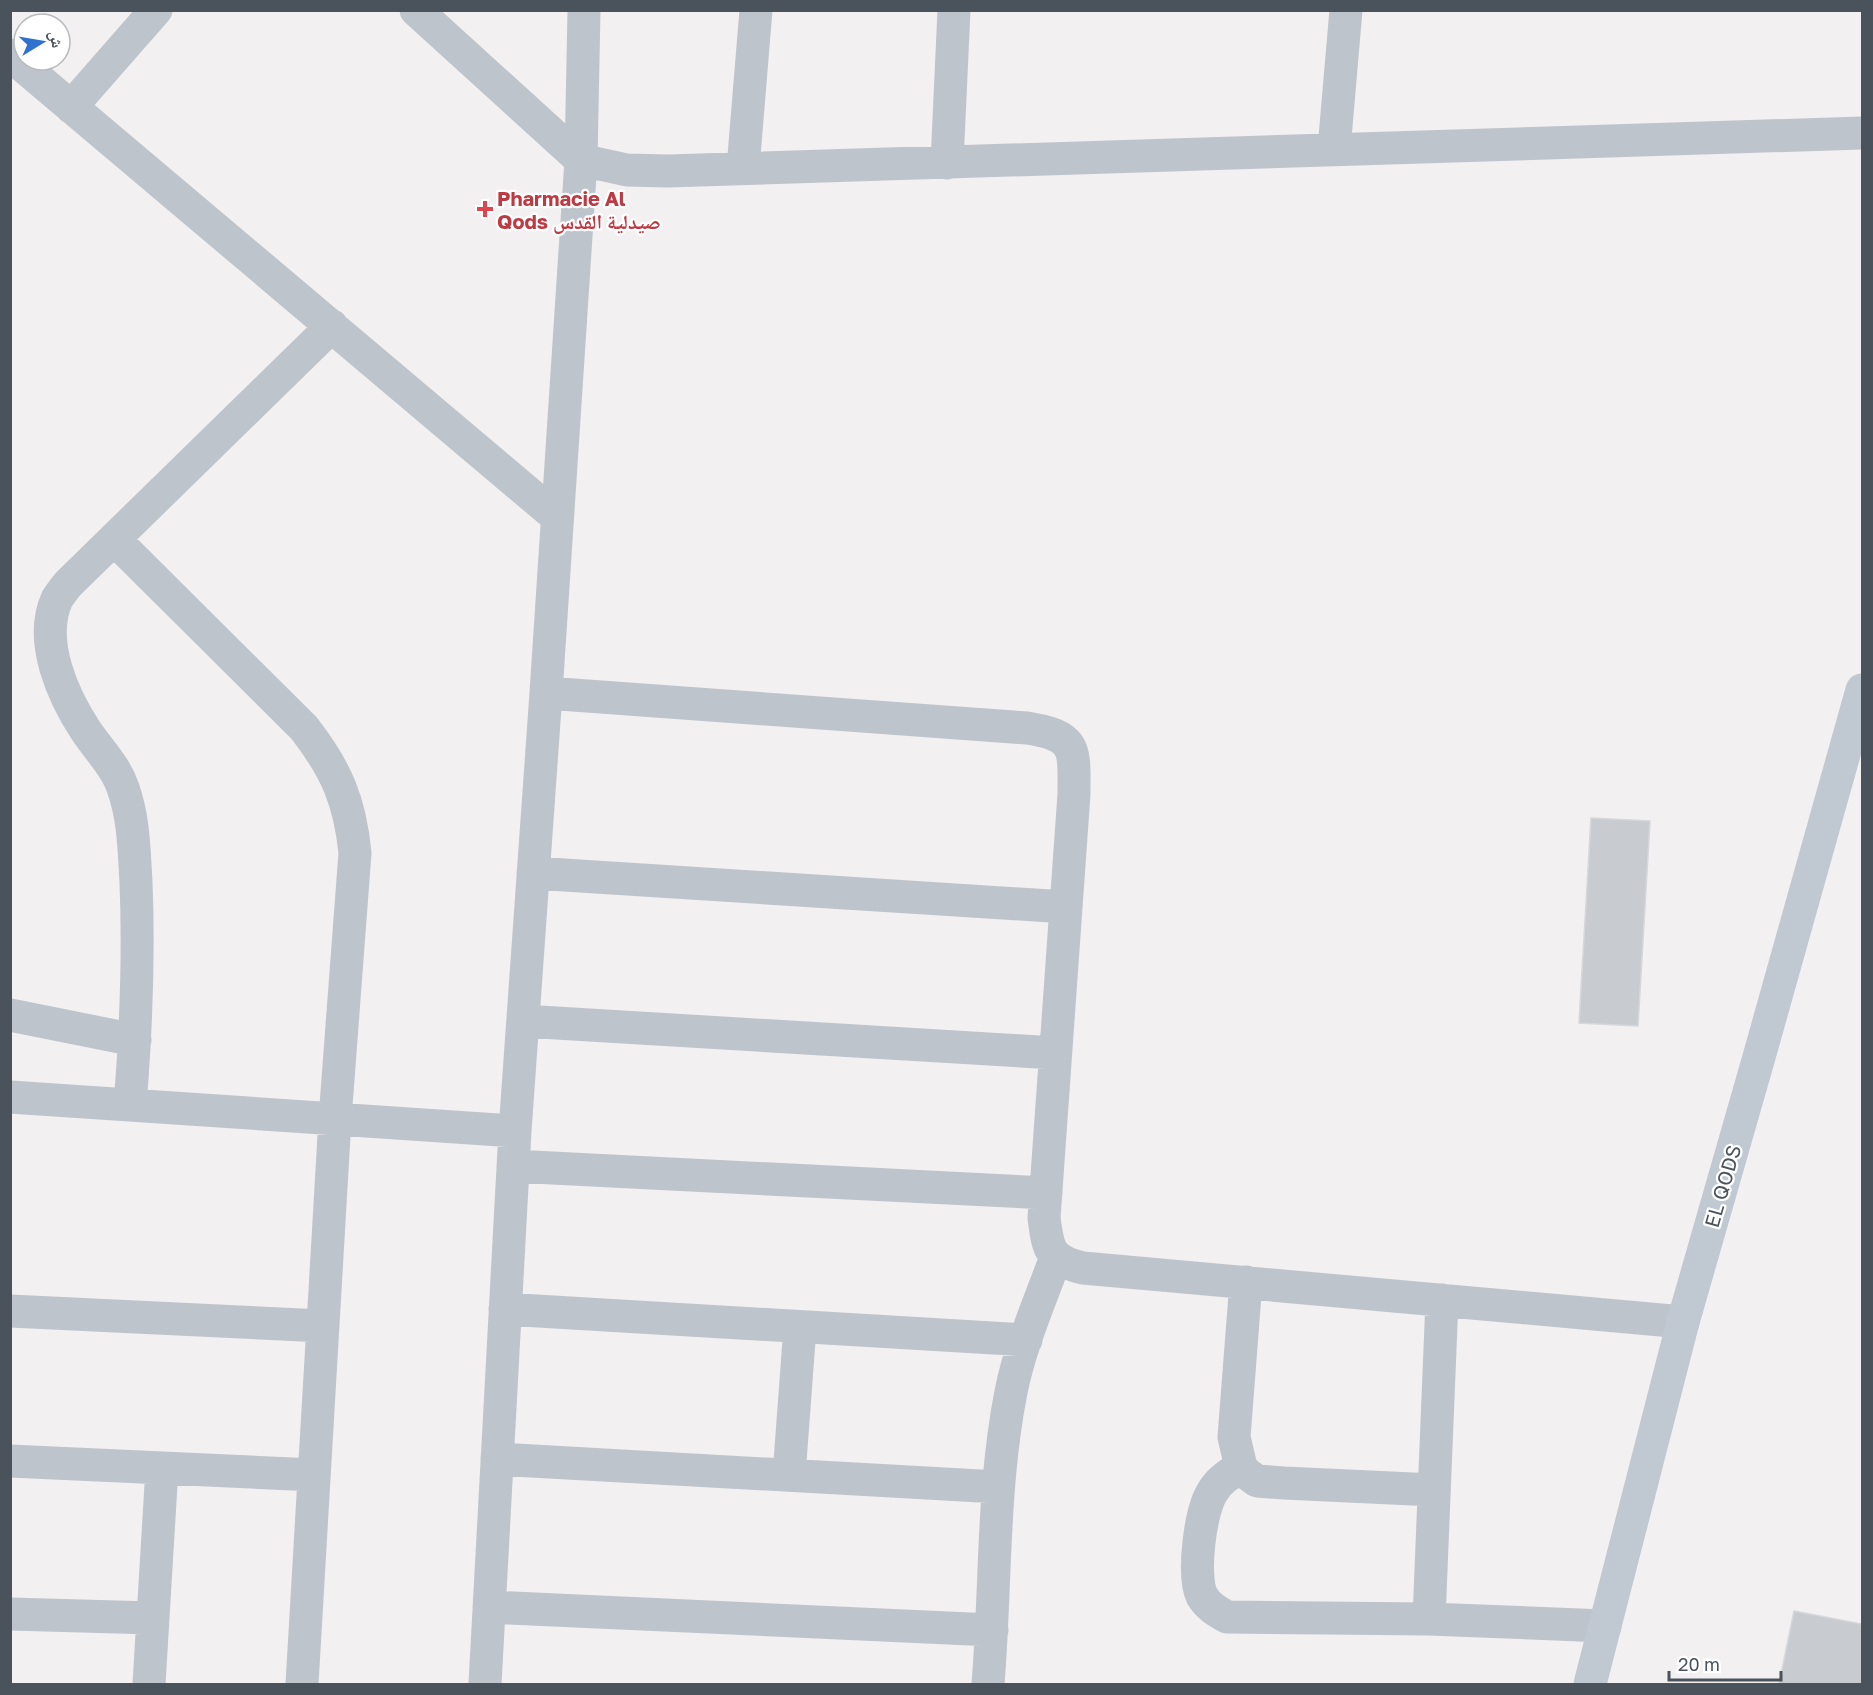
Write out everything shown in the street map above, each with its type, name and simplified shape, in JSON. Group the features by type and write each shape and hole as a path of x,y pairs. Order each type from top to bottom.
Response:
{"street":[{"path":"71,106 156,10"},
{"path":"416,10 580,160 627,170 947,163 1863,133"},
{"path":"484,1684 515,1131 580,160 584,10"},
{"path":"743,168 756,10"},
{"path":"947,163 954,10"},
{"path":"1334,149 1346,10"},
{"path":"10,55 557,518"},
{"path":"130,1105 135,1040 138,923 133,820 120,780 68,702 53,658 52,617 58,598 68,584 332,326"},
{"path":"114,539 304,728 322,751 335,775 352,824 356,854 335,1119 302,1684"},
{"name":"EL QODS","path":"1590,1684 1683,1322 1863,690"},
{"path":"546,693 1027,728 1039,730 1066,741 1072,752 1074,794 1044,1218 1047,1241 1056,1257 1068,1264 1083,1268 1683,1322"},
{"path":"533,873 1066,907"},
{"path":"10,1015 135,1040"},
{"path":"523,1021 1055,1053"},
{"path":"10,1097 515,1131"},
{"path":"513,1166 1046,1193"},
{"path":"988,1684 993,1630 998,1487 1002,1444 1012,1389 1026,1340 1056,1257"},
{"path":"1246,1282 1234,1437 1241,1467 1246,1473 1257,1480 1434,1491"},
{"path":"1430,1619 1442,1300"},
{"path":"505,1309 1026,1340"},
{"path":"10,1311 323,1326"},
{"path":"789,1475 800,1327"},
{"path":"497,1459 998,1487"},
{"path":"10,1461 314,1475"},
{"path":"1241,1467 1222,1480 1208,1500 1202,1524 1197,1566 1201,1594 1209,1606 1227,1617 1430,1619 1605,1626"},
{"path":"149,1684 162,1468"},
{"path":"489,1607 993,1630"},
{"path":"10,1614 153,1618"}],"building":[{"path":"1591,818 1650,821 1638,1026 1579,1023"},
{"path":"1794,1611 1862,1624 1862,1684 1779,1684"}],"place":[{"name":"Pharmacie Al Qods صيدلية القدس","path":"485,209"}]}
